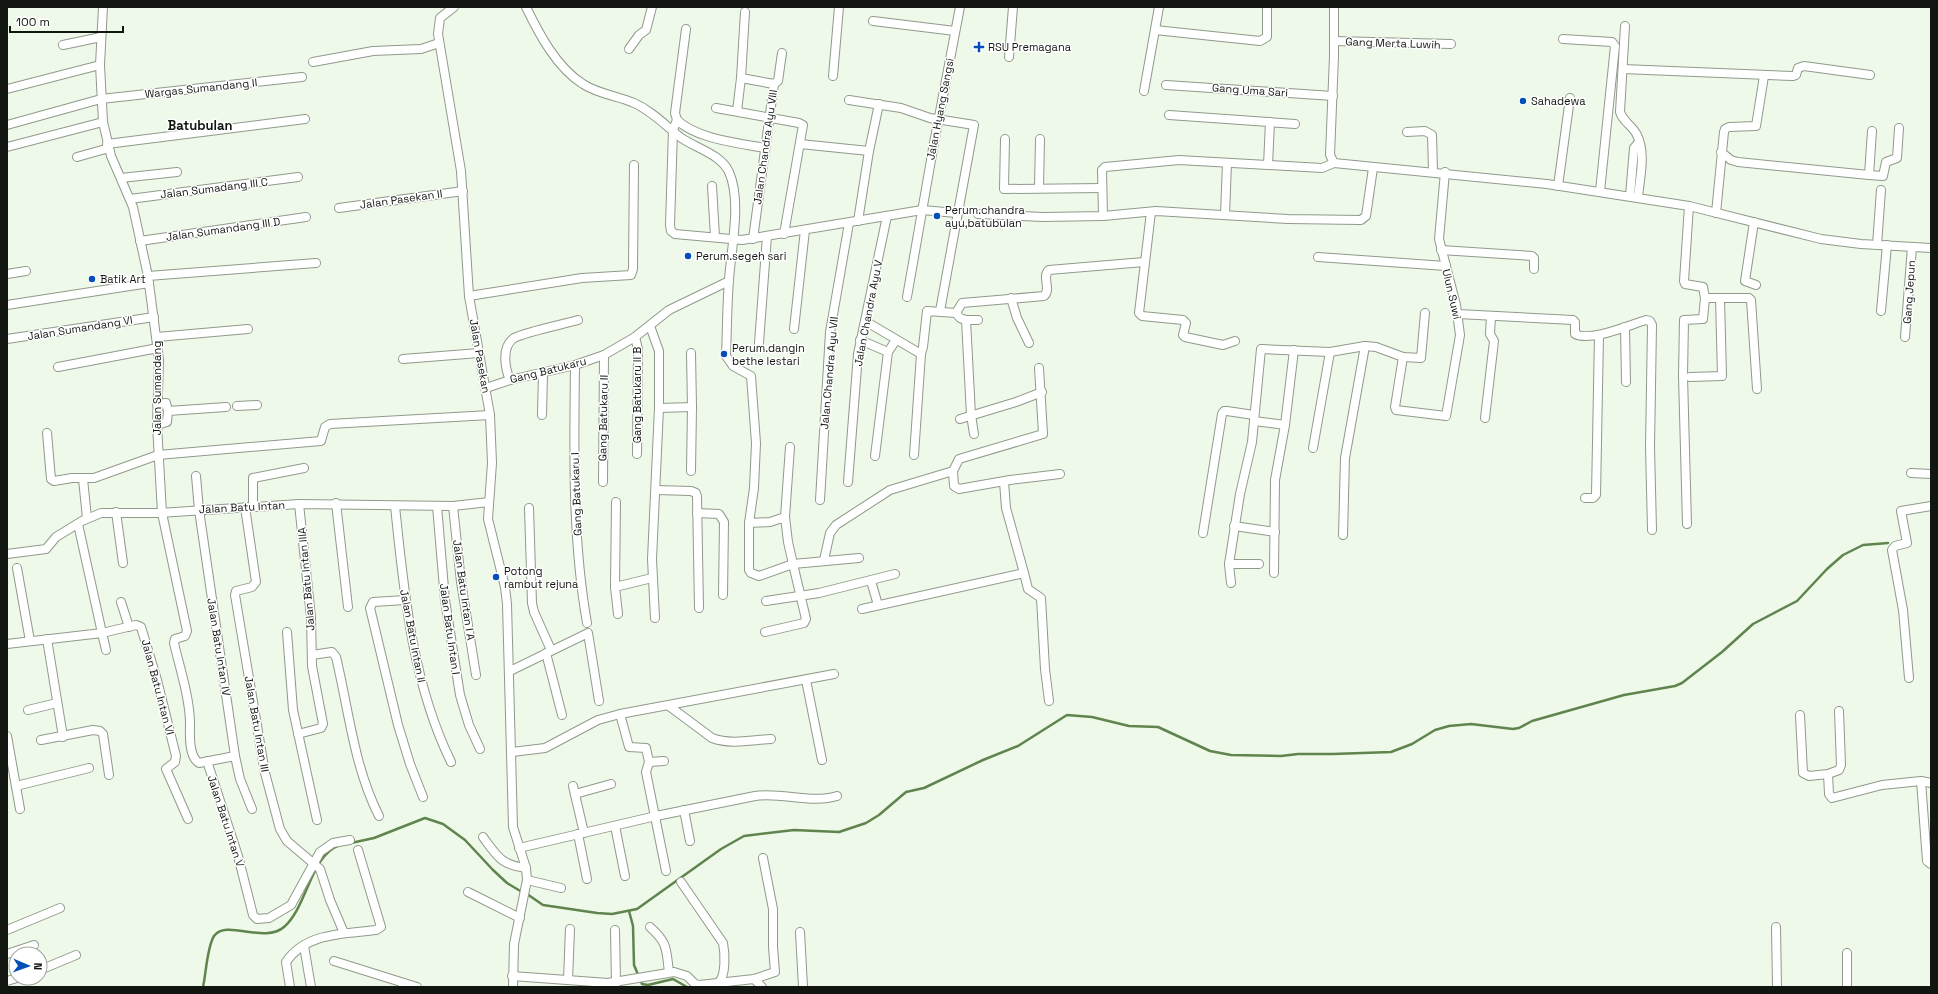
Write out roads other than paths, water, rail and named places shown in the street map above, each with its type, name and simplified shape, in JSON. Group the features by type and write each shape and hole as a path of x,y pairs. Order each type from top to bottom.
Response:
{"street":[{"name":"Jalan Sumandang","path":"103,7 100,65 103,122 108,146 130,199 148,279 157,337 157,425 162,513"},
{"name":"Jalan Pasekan","path":"454,7 438,20 439,43 462,171 465,249 469,296 490,415 492,463 488,519 489,528 502,574 506,598 510,671 513,828 526,868 527,880 514,944 512,976 513,987"},
{"path":"526,7 538,30 565,68 573,76 592,88 622,98 646,109 681,138 718,160 729,172 734,188 735,212 729,281 726,356 733,366 751,376 756,443 754,488 749,523 749,570 751,573 759,576 793,564 859,558"},
{"path":"629,49 639,35 646,30 652,7"},
{"path":"833,76 839,7"},
{"name":"Jalan Hyang Sangsi","path":"907,297 938,120 960,7"},
{"path":"1009,58 1014,7"},
{"path":"1144,91 1159,7"},
{"path":"1155,30 1260,41 1266,37 1268,7"},
{"path":"1334,7 1333,96 1330,155 1334,163"},
{"path":"737,112 741,78 745,12"},
{"path":"873,21 955,31"},
{"path":"1625,26 1620,112 1623,120 1635,132 1642,148 1634,197"},
{"path":"686,29 675,113 677,120 673,130 671,231 681,236 715,237 733,240 752,239 922,210 957,213"},
{"path":"63,45 102,37"},
{"path":"1563,39 1612,42 1615,46 1600,191"},
{"name":"Gang Merta Luwih","path":"1334,41 1451,44"},
{"path":"314,62 373,51 421,49 439,43"},
{"path":"774,84 778,81 782,53"},
{"path":"7,89 100,65"},
{"path":"1623,69 1764,76 1794,76 1798,68 1804,66 1870,75"},
{"path":"1716,213 1721,152 1725,129 1756,126 1764,76"},
{"name":"Wargas Sumandang II","path":"7,125 101,100 302,77"},
{"name":"Jalan Chandra Ayu VIII","path":"741,78 774,84 752,239"},
{"name":"Gang Uma Sari","path":"1166,85 1333,96"},
{"path":"1558,186 1570,98"},
{"path":"849,100 901,108 938,120 974,125 940,311"},
{"path":"858,221 869,151 879,104"},
{"path":"716,108 801,124 803,128 784,234"},
{"path":"1169,115 1295,124"},
{"path":"77,157 108,146 305,119"},
{"path":"677,120 696,131 720,139 765,148"},
{"path":"7,147 103,122"},
{"path":"1268,165 1270,122"},
{"path":"1721,152 1731,160 1738,162 1869,176 1883,176 1886,162 1897,158 1900,128"},
{"path":"1407,132 1425,131 1432,135 1432,172"},
{"path":"1869,176 1872,131"},
{"path":"1005,139 1004,189 1102,188"},
{"path":"1039,188 1040,139"},
{"path":"800,144 869,151"},
{"path":"1103,216 1102,170 1105,167 1179,160 1322,168 1334,163 1373,168 1445,172 1600,191 1689,206 1816,238 1887,246 1931,248"},
{"path":"1224,215 1227,163"},
{"path":"469,296 582,278 631,275 633,269 634,165"},
{"path":"978,214 1043,217 1103,216 1151,212 1325,221 1361,220 1366,218 1373,168"},
{"path":"121,178 177,172"},
{"name":"Ulun Suwi","path":"1403,357 1395,407 1396,410 1446,416 1460,341 1458,314 1441,250 1439,234 1445,172"},
{"name":"Jalan Sumadang III C","path":"130,199 298,177"},
{"path":"712,186 715,237"},
{"path":"1877,245 1881,190"},
{"name":"Jalan Pasekan II","path":"338,208 463,191"},
{"path":"1687,524 1683,376 1684,320 1703,319 1705,298 1703,287 1686,285 1684,282 1689,206"},
{"path":"1151,212 1138,311 1141,315 1183,320 1186,323 1183,335 1185,337 1223,345 1235,341"},
{"name":"Jalan Chandra Ayu V","path":"848,482 860,340 887,216"},
{"name":"Jalan Sumandang III D","path":"140,241 306,217"},
{"path":"1754,222 1745,281 1756,286"},
{"name":"Jalan Chandra Ayu VII","path":"820,500 830,332 849,223"},
{"path":"794,329 805,230"},
{"path":"759,343 767,236"},
{"path":"1881,311 1887,246"},
{"name":"Gang Jepun","path":"1905,337 1912,247"},
{"path":"1441,250 1532,256 1534,258 1534,269"},
{"path":"1318,257 1446,266"},
{"path":"956,312 962,303 1044,296 1047,290 1046,275 1049,270 1144,262"},
{"path":"7,303 148,279 316,263"},
{"path":"7,274 26,271"},
{"name":"Gang Batukaru","path":"486,388 510,380 576,365 604,355 635,337 669,310 729,281"},
{"path":"1011,298 1017,318 1029,343"},
{"path":"1705,298 1749,298 1752,303 1757,390"},
{"path":"1690,377 1722,376 1720,298"},
{"path":"914,455 921,354 927,311 956,312"},
{"path":"956,312 960,318 966,320 978,320"},
{"path":"1231,583 1229,564 1234,526 1252,442 1261,349 1330,352 1365,346 1376,347 1403,357 1418,358 1423,355 1425,313"},
{"path":"1458,314 1573,320 1576,335 1599,335 1646,320 1652,325 1652,530"},
{"path":"1485,418 1494,341 1490,334 1491,316"},
{"name":"Jalan Sumandang VI","path":"7,339 154,317"},
{"path":"510,380 506,368 506,354 507,348 514,338 578,320"},
{"path":"966,320 971,415 974,434"},
{"path":"864,321 921,354"},
{"path":"650,326 659,350 659,408 652,578 655,618"},
{"path":"1625,327 1626,382"},
{"path":"157,337 248,329"},
{"path":"1585,498 1593,498 1596,495 1599,335"},
{"name":"Gang Batukaru II B","path":"635,337 638,348 637,454"},
{"path":"860,340 888,352"},
{"path":"875,456 888,352 896,340"},
{"path":"1343,535 1345,458 1365,346"},
{"path":"58,367 158,348"},
{"path":"1274,573 1275,480 1285,425 1294,350"},
{"path":"1313,448 1330,352"},
{"path":"403,359 480,353"},
{"path":"691,353 691,471"},
{"name":"Gang Batukaru II","path":"603,482 604,355"},
{"name":"Gang Batukaru I","path":"576,365 574,441 577,538 579,579 587,623"},
{"path":"1039,368 1042,392 1043,434 963,457 956,463 953,471 954,486 957,488 1060,474"},
{"path":"542,415 543,373"},
{"path":"960,419 1016,402 1042,392"},
{"path":"157,404 166,403 168,411 167,422 157,425"},
{"path":"237,406 258,405"},
{"path":"168,411 226,407"},
{"path":"659,408 692,407"},
{"path":"1203,533 1222,414 1227,411 1285,425"},
{"path":"47,433 51,479 56,481 72,478 83,479 103,476 158,455 322,441 325,427 330,424 490,415"},
{"path":"765,632 805,622 801,595 788,542 785,517 790,447"},
{"path":"249,507 253,478 304,468"},
{"path":"824,560 830,533 836,525 890,490 953,471"},
{"path":"1911,473 1931,474"},
{"name":"Jalan Batu Intan IV","path":"196,476 199,510 235,756 240,779 252,809"},
{"path":"83,479 87,518"},
{"path":"1004,482 1006,508 1028,589 1041,598 1045,670 1049,701"},
{"path":"656,490 696,493 699,608"},
{"name":"Jalan Batu Intan","path":"7,554 46,549 56,537 87,518 101,513 162,513 299,504 336,503 395,506 453,506 489,502"},
{"path":"616,502 615,587 618,614"},
{"path":"336,503 348,607"},
{"name":"Jalan Batu Intan IIIA","path":"298,734 320,728 323,724 312,666 311,617 299,504"},
{"name":"Jalan Batu Intan II","path":"395,506 405,600 426,701 451,762"},
{"name":"Jalan Batu Intan I","path":"437,506 445,600 460,695 469,725 480,749"},
{"name":"Jalan Batu Intan I A","path":"453,506 462,582 476,675"},
{"path":"1909,678 1903,610 1892,550 1895,546 1907,542 1901,511 1931,506"},
{"name":"Jalan Batu Intan III","path":"249,507 256,582 252,587 236,591 235,595 265,772 280,829 287,841 316,865"},
{"path":"529,508 532,604 549,652 562,715"},
{"path":"116,512 123,563"},
{"name":"Jalan Batu Intan V","path":"162,513 187,630 185,636 176,639 174,643 188,703 191,748 195,761 198,763 207,761 238,856 253,915 259,919 269,918 291,905 316,865"},
{"path":"697,513 719,514 724,522 723,595"},
{"path":"749,523 770,522 785,517"},
{"path":"78,524 106,650"},
{"path":"1234,526 1275,532"},
{"path":"1229,564 1259,564"},
{"path":"17,568 30,641"},
{"path":"862,609 1024,573"},
{"path":"766,601 871,581 895,574"},
{"path":"615,587 652,578"},
{"path":"871,581 878,605"},
{"path":"405,600 373,602 370,608 398,725 410,764 423,797"},
{"path":"7,644 102,633 129,627 121,602"},
{"name":"Jalan Batu Intan VI","path":"129,627 136,625 141,627 157,680 176,760 166,769 188,819"},
{"path":"287,632 290,677 298,734 317,820"},
{"path":"510,671 588,633 599,701"},
{"path":"47,639 63,737"},
{"path":"312,655 332,652 336,657 357,754 370,800 379,816"},
{"path":"512,752 545,748 598,720 620,714 834,674"},
{"path":"806,680 822,760"},
{"path":"28,710 57,703"},
{"path":"668,706 712,738 732,742 771,739"},
{"path":"1800,715 1803,773 1808,776 1828,774 1841,768 1839,711"},
{"path":"620,714 628,745 632,748 646,748 649,762 646,772 666,871"},
{"path":"41,740 63,737 93,730 100,731 103,734 109,775"},
{"path":"7,736 20,809"},
{"path":"207,761 235,756"},
{"path":"649,762 664,761"},
{"path":"16,786 89,768"},
{"path":"1828,774 1830,796 1834,798 1882,785 1921,781 1931,783"},
{"path":"1921,781 1928,861 1931,864"},
{"path":"587,880 574,790 611,784"},
{"path":"519,848 656,816 762,795 821,800 837,796"},
{"path":"684,810 690,841"},
{"path":"615,826 624,876"},
{"path":"483,837 497,856 506,864 526,868"},
{"path":"344,933 316,865 328,845 340,840 350,840"},
{"path":"290,987 286,962 304,946 314,940 344,933 376,930 381,926 358,850"},
{"path":"512,976 611,984 669,972 683,973 695,986 754,979 775,972 772,909 763,858"},
{"path":"527,880 561,888"},
{"path":"681,882 723,943 725,956 722,978 719,982"},
{"path":"468,892 520,918"},
{"path":"7,930 60,908"},
{"path":"650,927 661,936 664,943 669,972"},
{"path":"1776,927 1777,987"},
{"path":"568,980 570,929"},
{"path":"611,984 615,930"},
{"path":"800,932 802,987"},
{"path":"7,954 34,945"},
{"path":"304,946 311,987"},
{"path":"1846,987 1847,952"},
{"path":"48,967 76,955"},
{"path":"334,961 403,985 417,987"},
{"path":"754,979 762,987"}],"waterway":[{"path":"527,894 543,905 597,913 612,914 637,909 721,849 744,836 794,830 839,832 866,823 879,815 906,792 924,788 983,760 1018,746 1067,715 1092,717 1129,726 1158,727 1210,751 1231,755 1281,756 1298,754 1391,752 1412,744 1435,730 1449,726 1471,724 1513,729 1519,728 1532,721 1624,695 1675,686 1682,683 1722,652 1753,624 1797,601 1827,569 1843,555 1863,545 1888,543"},
{"path":"351,843 374,838 425,818 443,824 465,840 507,883 522,892"},
{"path":"203,987 208,954 214,936 220,931 227,930 266,933 276,932 284,927 299,907 315,870 322,859 330,851 340,845"},
{"path":"629,911 633,926 634,965 642,984 648,985 673,979 687,987"}],"place":[{"name":"RSU Premagana","path":"979,47"},
{"name":"Sahadewa","path":"1523,101"},
{"name":"Perum.chandra ayu,batubulan","path":"937,216"},
{"name":"Perum.segeh sari","path":"688,256"},
{"name":"Batik Art","path":"92,279"},
{"name":"Perum.dangin bethe lestari","path":"724,354"},
{"name":"Potong rambut rejuna","path":"496,577"}],"district":[{"name":"Batubulan","path":"200,125"}]}
